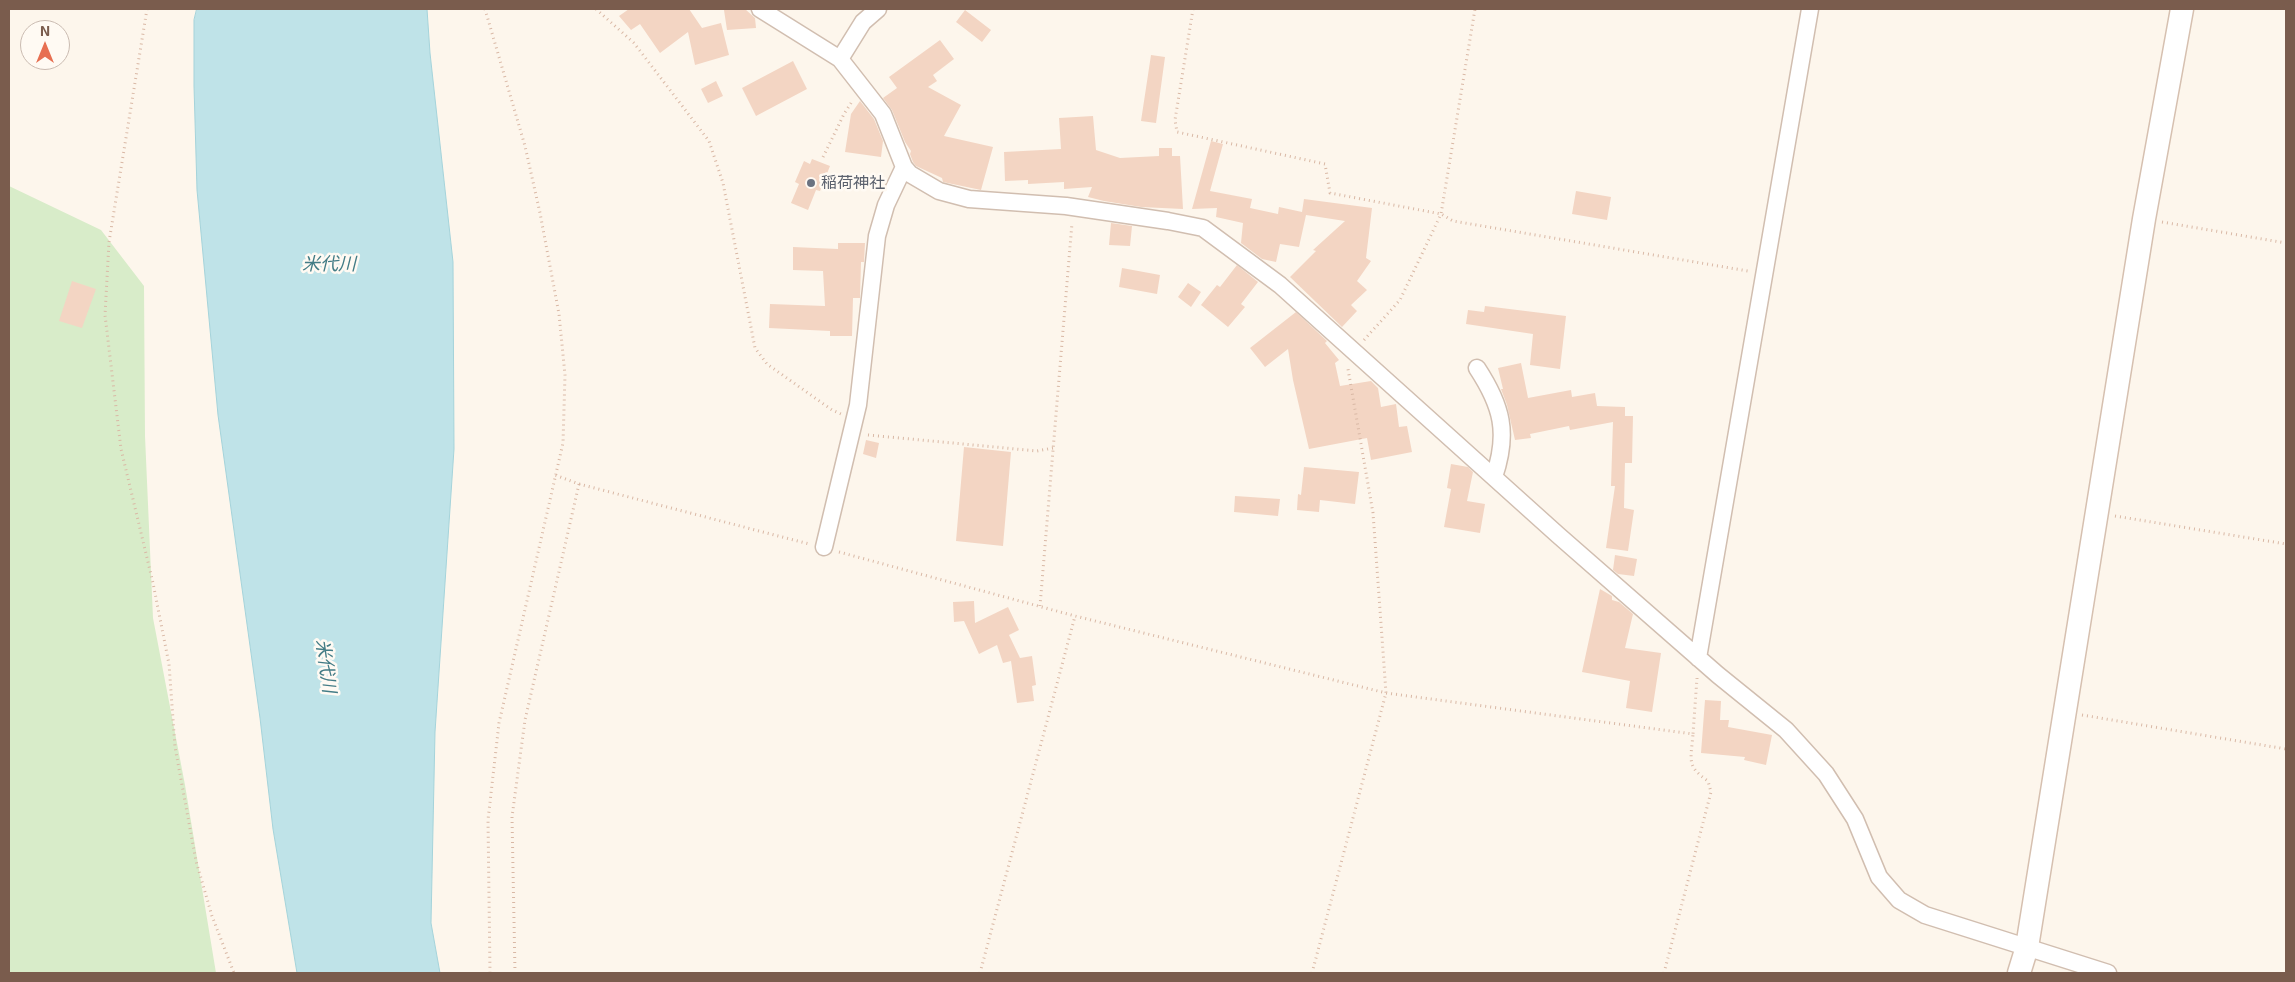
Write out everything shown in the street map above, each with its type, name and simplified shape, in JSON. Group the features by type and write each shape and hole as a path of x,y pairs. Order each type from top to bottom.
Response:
{"street":[{"path":"760,9 840,59 882,114 904,167 910,174 939,190 969,199 1073,208 1168,220 1202,228 1280,285 1698,658 1786,730 1826,774 1855,819 1879,877 1899,900 1925,915 2108,973"},
{"path":"840,59 863,22 878,9"},
{"path":"1698,658 1810,9"},
{"path":"2019,973 2026,947 2144,219 2182,9"},
{"path":"824,548 854,426 877,236 886,205 904,167"},
{"path":"1477,368 1492,391 1499,410 1502,448 1494,477"}],"path":[{"path":"147,9 109,242 105,315 121,449 153,583 169,664 175,747 196,862 212,916 234,973"},
{"path":"485,9 524,146 559,314 566,375 563,443 499,723 488,820 490,973"},
{"path":"596,9 634,44 709,141 723,183 755,348 767,364 854,426 1037,451 1053,448"},
{"path":"1193,9 1175,120 1177,132 1325,164 1330,193 1441,214 1454,221 1752,272 1764,281"},
{"path":"1312,973 1386,694 1373,513 1348,366 1354,351 1400,300 1441,214 1475,9"},
{"path":"823,157 844,114 863,88"},
{"path":"1040,606 1073,208"},
{"path":"2144,219 2286,243"},
{"path":"555,474 579,484 1075,616 1386,694 1693,734"},
{"path":"515,973 512,910 513,807 525,720 579,484"},
{"path":"2097,514 2286,544"},
{"path":"980,973 1075,616"},
{"path":"1664,973 1711,792 1708,781 1695,772 1691,763 1698,658"},
{"path":"2065,712 2286,749"}],"green space":[{"path":"9,186 101,230 144,286 145,436 153,618 185,785 216,973 9,973"}],"water":[{"name":"米代川","path":"197,9 427,9 430,53 453,262 454,449 435,732 431,923 440,973 297,973 273,829 260,718 218,415 197,190 194,20"}],"building":[{"path":"629,9 689,9 702,28 721,23 729,55 695,65 688,32 660,53 640,24 631,30 619,16"},
{"path":"745,9 755,18 756,28 727,30 724,10"},
{"path":"965,10 991,30 982,42 956,22"},
{"path":"940,40 954,59 933,75 937,81 928,87 961,105 944,136 993,147 981,190 943,182 942,178 916,166 892,110 883,98 897,88 889,77"},
{"path":"1151,55 1165,57 1156,123 1141,121"},
{"path":"793,61 807,89 756,116 742,88"},
{"path":"716,81 723,96 708,103 701,89"},
{"path":"860,101 874,119 883,141 881,157 845,152 851,114"},
{"path":"1093,116 1096,150 1120,158 1159,156 1159,148 1172,148 1172,156 1180,156 1183,209 1141,207 1104,201 1088,197 1092,187 1064,189 1064,182 1028,184 1028,180 1005,181 1004,152 1061,149 1059,118"},
{"path":"1211,141 1223,144 1210,191 1252,199 1250,208 1278,214 1279,207 1302,212 1304,199 1372,208 1366,258 1371,261 1357,281 1367,290 1351,305 1357,311 1342,327 1290,277 1316,251 1313,250 1345,221 1306,215 1299,247 1280,244 1276,262 1262,259 1241,243 1243,223 1216,217 1217,208 1192,209"},
{"name":"稲荷神社","path":"812,159 830,166 820,191 816,190 808,210 791,203 799,184 795,182 804,161 810,164"},
{"path":"1576,191 1611,197 1607,220 1572,214"},
{"path":"1111,223 1132,226 1130,246 1109,245"},
{"path":"838,243 865,243 864,262 861,262 860,298 853,298 852,336 830,336 830,331 769,328 770,304 825,306 823,271 793,270 793,247 838,249"},
{"path":"1237,265 1258,282 1241,304 1245,307 1228,327 1201,305 1217,285 1220,287"},
{"path":"1122,268 1160,275 1157,294 1119,287"},
{"path":"72,281 96,289 82,328 59,321"},
{"path":"1188,283 1201,292 1191,307 1178,297"},
{"path":"1485,306 1566,316 1560,369 1530,365 1533,334 1466,324 1468,310 1484,312"},
{"path":"1296,312 1327,341 1325,343 1339,360 1335,363 1340,386 1371,381 1378,388 1381,407 1396,404 1399,427 1407,426 1412,452 1371,460 1367,438 1309,449 1288,349 1265,367 1250,348"},
{"path":"1521,363 1528,398 1571,390 1572,397 1595,393 1597,406 1625,407 1625,416 1633,416 1632,463 1625,463 1624,508 1634,510 1628,551 1606,548 1615,486 1611,486 1613,422 1570,430 1569,426 1530,434 1531,438 1515,440 1507,405 1501,389 1503,389 1498,368"},
{"path":"866,440 879,443 876,458 863,454"},
{"path":"964,447 1011,452 1003,546 956,541"},
{"path":"1451,464 1468,467 1473,472 1467,501 1485,504 1480,533 1444,527 1451,489 1447,488"},
{"path":"1304,467 1359,472 1355,504 1320,500 1319,512 1297,510 1298,494 1301,495"},
{"path":"1235,496 1280,499 1278,516 1234,512"},
{"path":"1615,555 1637,559 1634,576 1618,574 1613,570"},
{"path":"1600,589 1612,596 1612,600 1619,602 1633,614 1625,648 1661,653 1652,712 1626,708 1630,681 1582,672"},
{"path":"974,601 975,623 1008,607 1019,630 1009,635 1020,658 1032,656 1036,685 1032,686 1034,701 1017,703 1011,661 1003,663 997,645 979,654 964,621 954,622 953,602"},
{"path":"1705,700 1721,701 1720,720 1729,720 1728,727 1772,735 1766,765 1744,760 1745,757 1701,753"}],"place":[{"name":"稲荷神社","path":"811,183"}]}
